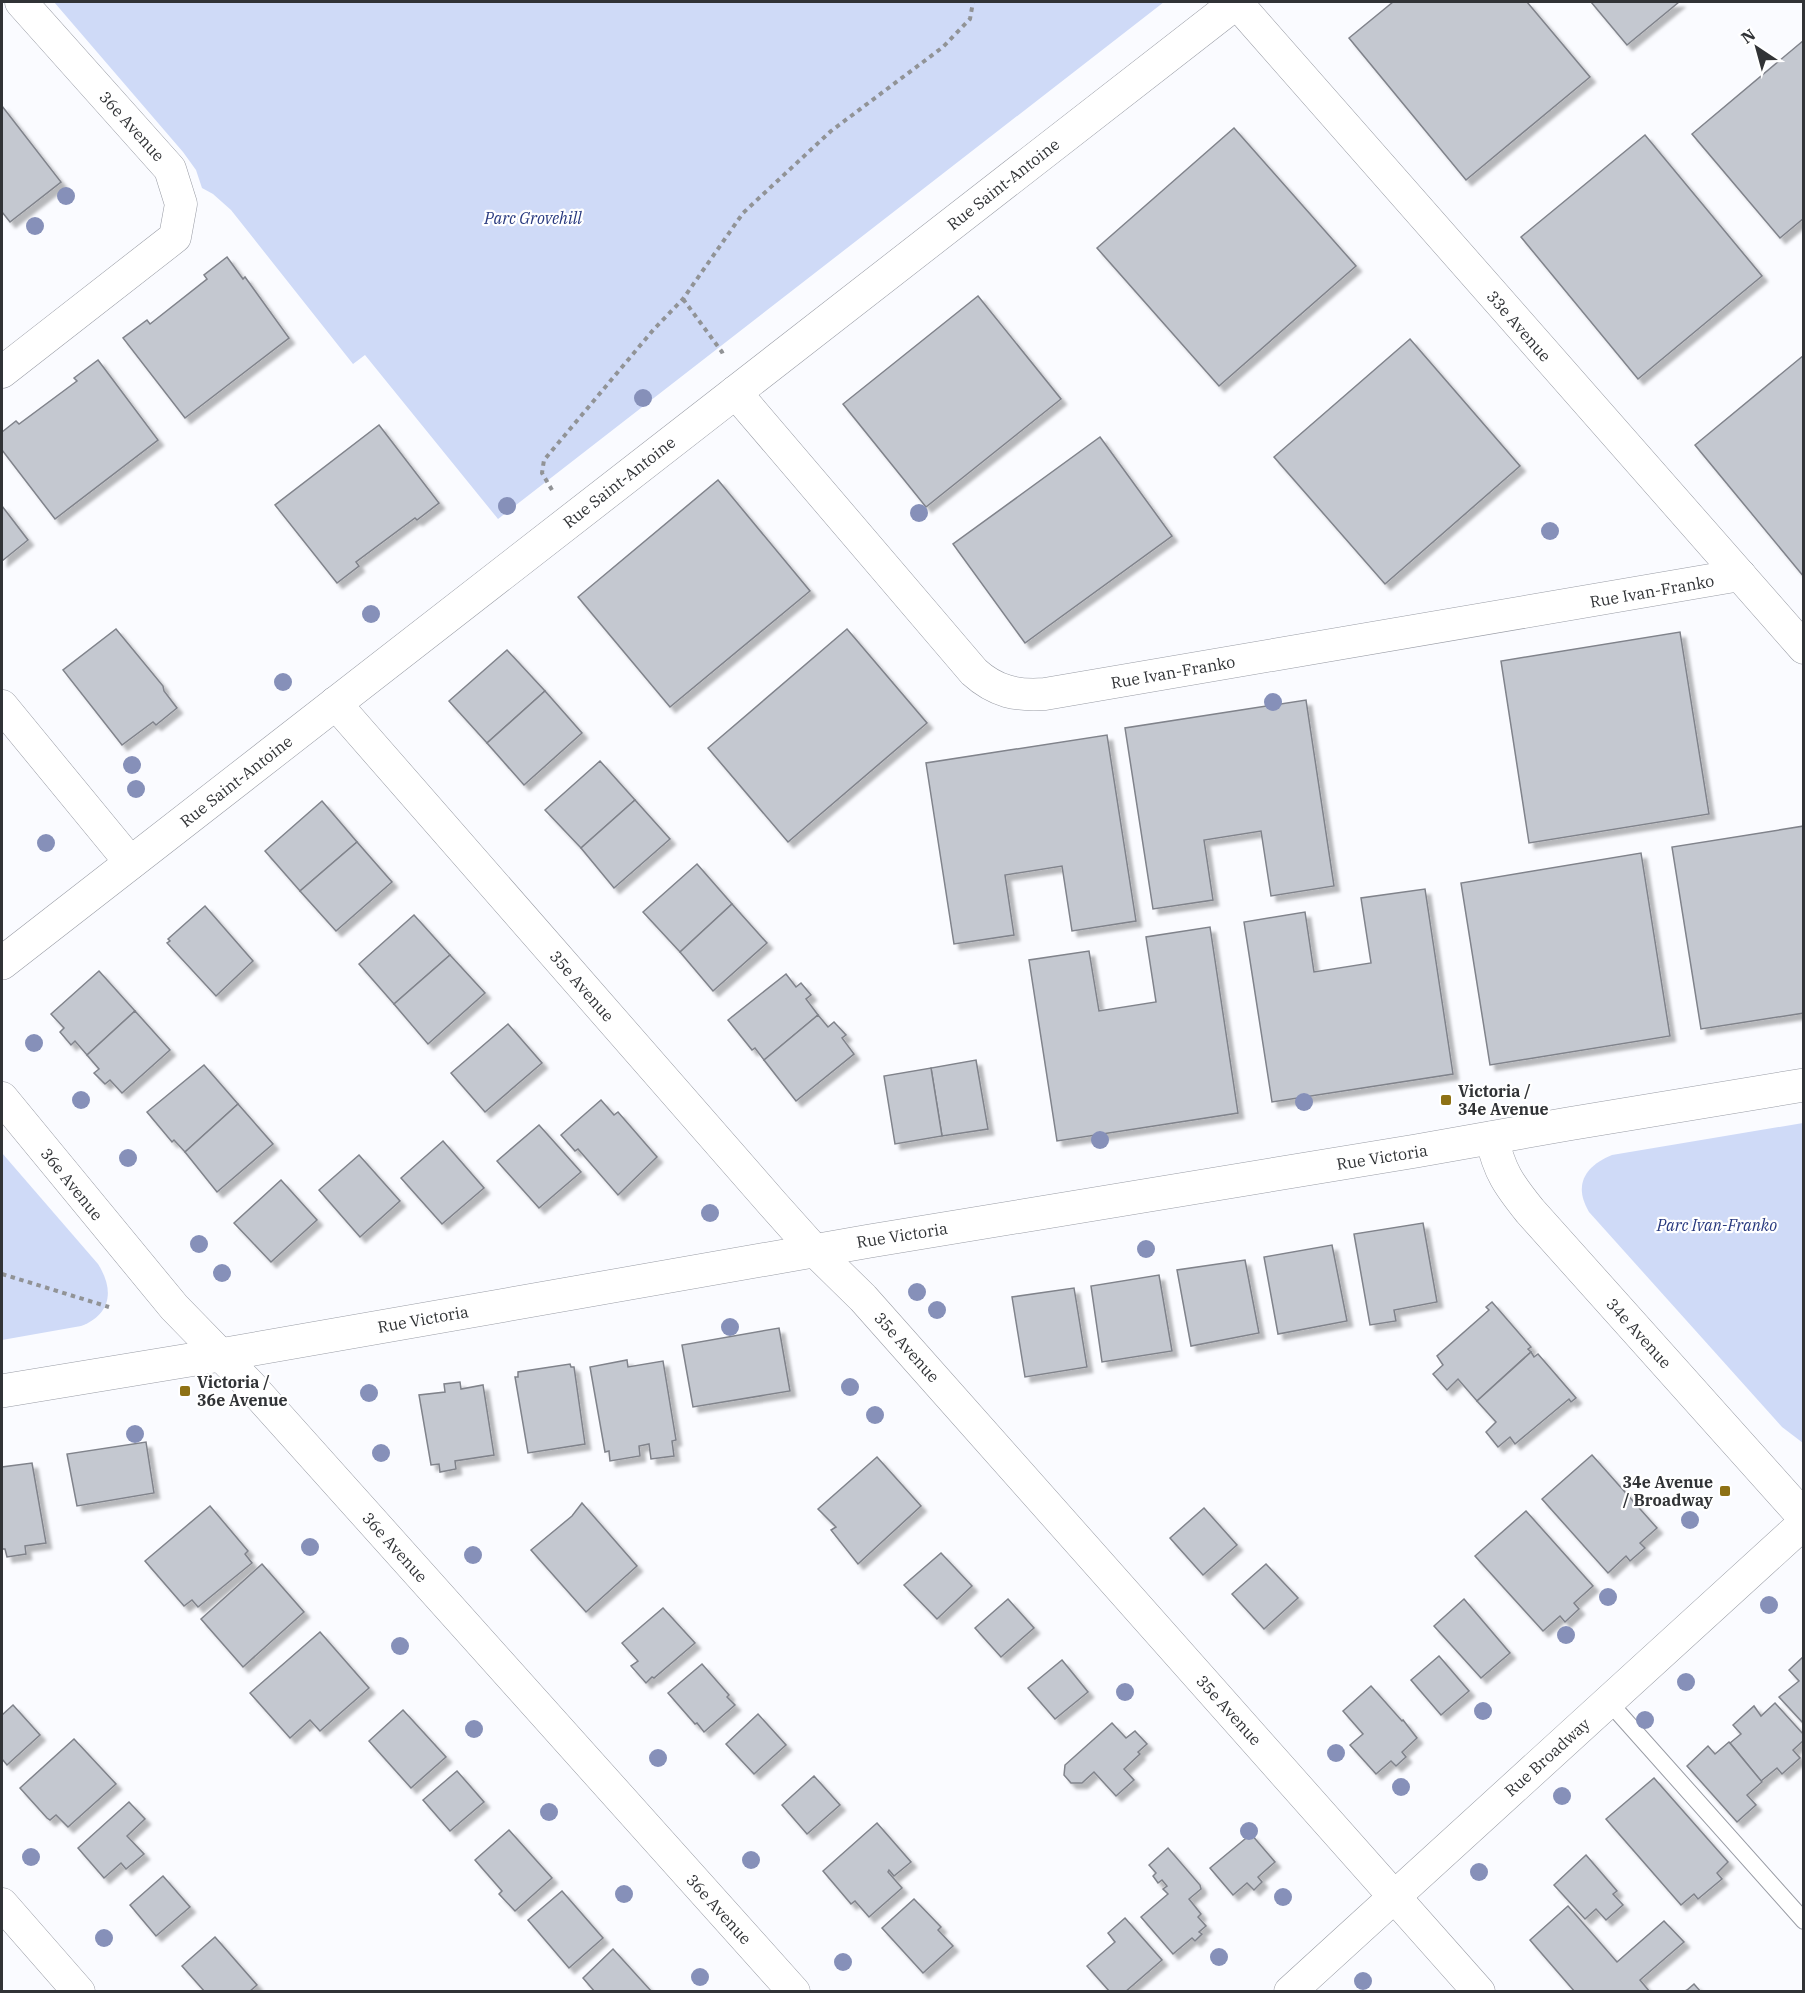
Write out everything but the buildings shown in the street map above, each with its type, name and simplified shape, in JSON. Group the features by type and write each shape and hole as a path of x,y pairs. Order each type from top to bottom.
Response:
{"street":[{"name":"36e Avenue","path":"2,372 175,237 181,204 170,169 21,2"},
{"name":"Rue Saint-Antoine","path":"2,963 1237,2"},
{"name":"33e Avenue","path":"1237,2 1803,648"},
{"name":"Rue Ivan-Franko","path":"735,392 974,672 992,686 1014,694 1045,694 1740,575"},
{"name":"35e Avenue","path":"335,703 814,1250 863,1298 1479,1992"},
{"path":"2,706 131,863"},
{"name":"Rue Victoria","path":"2,1391 220,1355 814,1250 1803,1085"},
{"name":"36e Avenue","path":"2,1098 174,1307 250,1385 794,1992"},
{"name":"34e Avenue","path":"1492,1138 1500,1169 1515,1193 1803,1517"},
{"name":"Rue Broadway","path":"1290,1992 1803,1523"},
{"path":"2,1904 79,1992"}],"lane":[{"path":"1608,1701 1803,1921"}],"path":[{"path":"549,486 542,473 544,460 654,329 683,299 743,213 831,131 943,47 970,19 973,2"},
{"path":"683,299 722,352"},
{"path":"2,1274 109,1307"}],"green space":[{"name":"Parc Grovehill","path":"54,2 1164,2 498,519 365,355 353,364 231,210 213,194 202,188 196,170 183,152"},
{"name":"Parc Ivan-Franko","path":"1804,1123 1803,1443 1782,1427 1589,1212 1584,1202 1582,1185 1584,1178 1595,1165 1612,1155"},
{"path":"2,1153 98,1264 103,1273 108,1291 104,1308 99,1315 81,1326 2,1340"}],"place":[{"name":"Victoria / 34e Avenue","path":"1446,1100"},
{"name":"Victoria / 36e Avenue","path":"185,1391"},
{"name":"34e Avenue / Broadway","path":"1725,1491"}]}
